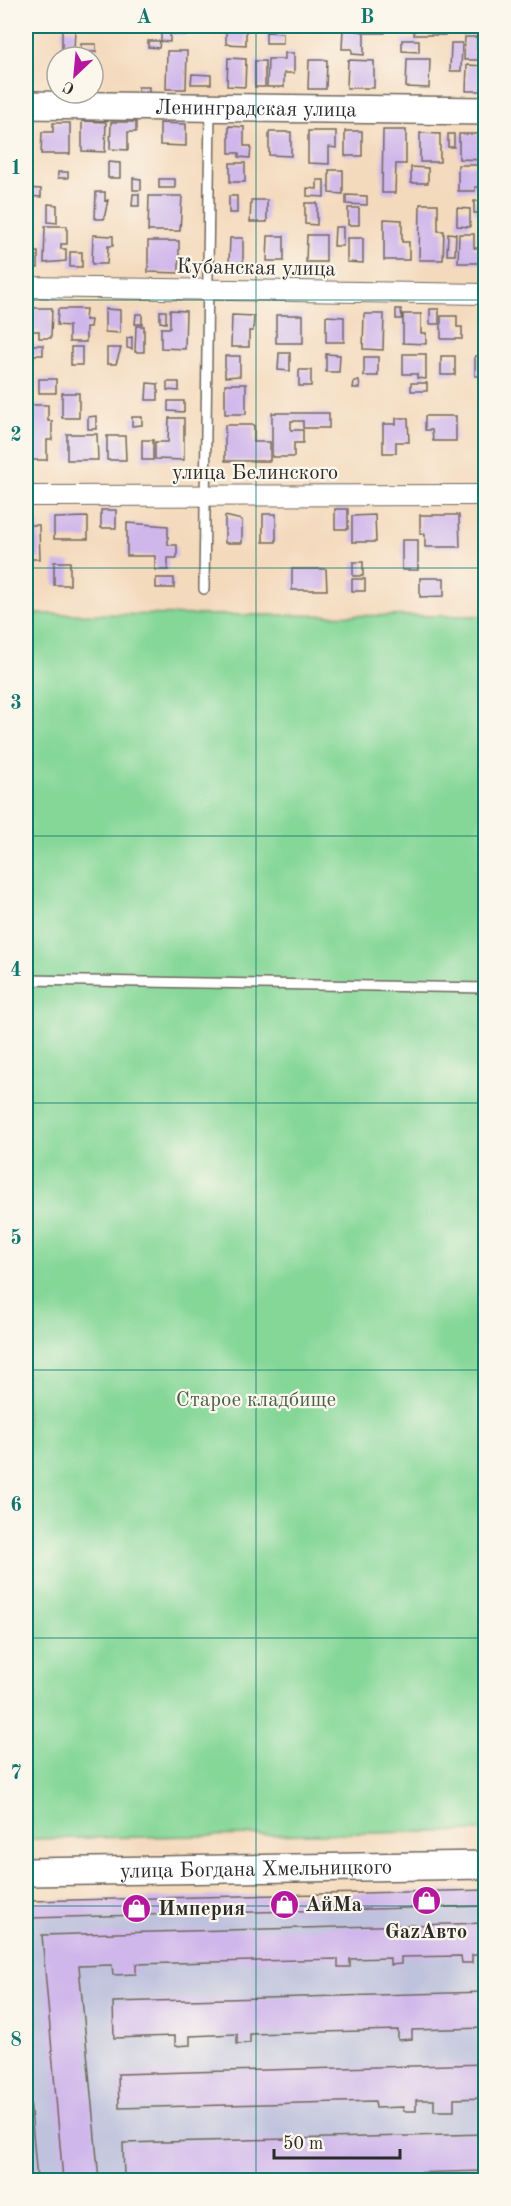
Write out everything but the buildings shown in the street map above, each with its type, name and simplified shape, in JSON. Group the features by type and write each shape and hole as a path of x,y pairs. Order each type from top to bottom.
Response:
{"street":[{"name":"Ленинградская улица","path":"26,105 486,111"},
{"name":"Кубанская улица","path":"26,287 486,294"},
{"name":"улица Белинского","path":"26,496 486,495"},
{"name":"улица Богдана Хмельницкого","path":"26,1872 486,1865"}],"lane":[{"path":"204,589 210,107"},
{"path":"26,980 486,988"}],"shaded area":[{"path":"485,1890 485,2180 26,2180 26,1896 30,1901"}],"green space":[{"name":"Старое кладбище","path":"26,614 485,616 485,1831 26,1839"}],"place":[{"name":"GazАвто","path":"426,1900"},
{"name":"АйМа","path":"284,1904"},
{"name":"Империя","path":"137,1908"}]}
